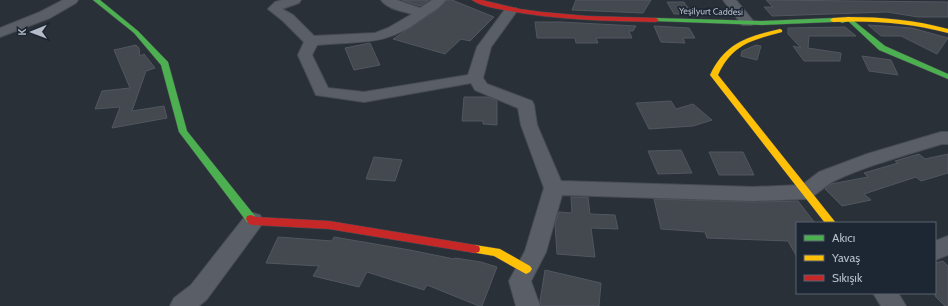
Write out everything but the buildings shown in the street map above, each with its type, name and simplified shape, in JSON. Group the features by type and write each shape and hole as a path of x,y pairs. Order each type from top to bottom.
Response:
{"street":[{"path":"0,33 44,15 72,0"},
{"path":"96,0 136,32 165,64 183,132 254,221 328,225 496,252 526,269"},
{"path":"295,0 279,5 274,9 288,18 311,41"},
{"path":"387,0 399,6 422,13"},
{"path":"311,41 377,37 402,27 440,0"},
{"name":"Yeşilyurt Caddesi","path":"475,0 511,11 550,16 747,22 805,22 849,19 898,20 948,32"},
{"path":"729,0 747,22"},
{"path":"511,11 484,47 475,78 481,87 526,105 529,125 554,188 535,252 520,281 528,306"},
{"path":"830,222 714,75 717,64 731,49 745,39 783,30 820,27 849,19 882,48 948,77"},
{"path":"311,41 305,55 322,92 364,98 475,78"},
{"path":"554,188 745,194 806,192 826,177 872,159 941,138 948,138"},
{"path":"182,306 199,292 254,221"},
{"path":"936,251 948,245"},
{"path":"886,294 894,306"}],"traffic: fast":[{"path":"96,0 136,32 165,64 183,132 251,219"},
{"path":"842,21 849,19 882,48 948,77"},
{"path":"656,20 762,23 833,20"}],"traffic: slow":[{"path":"833,20 891,20 919,24 948,31"},
{"path":"780,31 758,36 732,49 719,64 714,75 830,222"},
{"path":"475,249 496,252 526,269"}],"traffic: jam":[{"path":"475,0 520,11 542,14 587,18 656,20"},
{"path":"251,219 253,221 329,225 475,249"}]}
